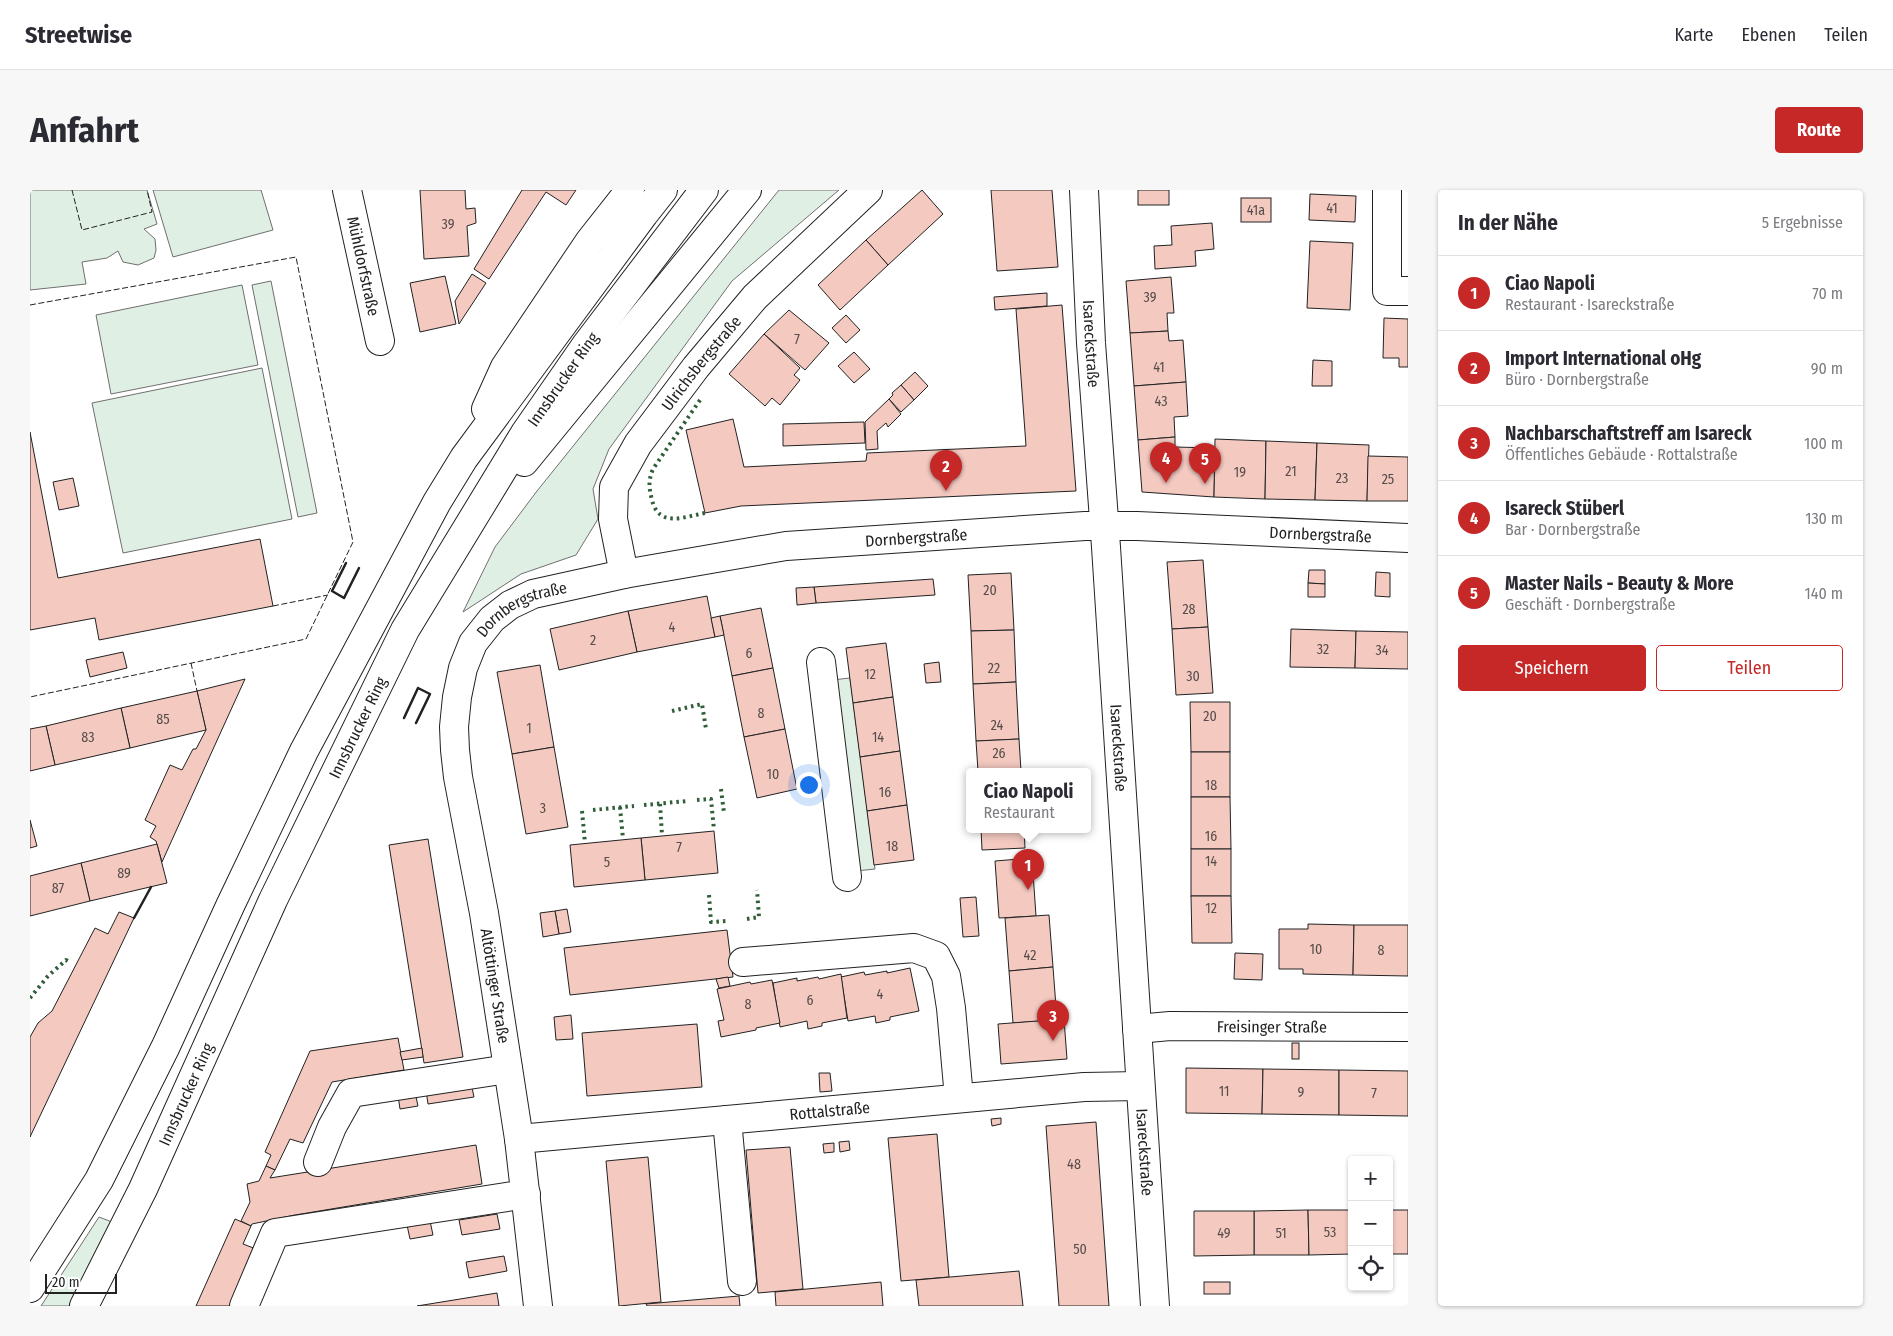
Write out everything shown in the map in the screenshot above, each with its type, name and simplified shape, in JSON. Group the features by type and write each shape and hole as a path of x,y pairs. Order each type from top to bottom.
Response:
{"main road":[{"name":"Mühldorfstraße","path":"347,190 380,341"},
{"path":"464,458 504,367 589,242 630,190"},
{"name":"Innsbrucker Ring","path":"30,1288 99,1180 166,1046 304,751 412,547 464,458 663,190"},
{"name":"Innsbrucker Ring","path":"84,1306 143,1189 273,900 405,630 525,433 586,345 704,190"},
{"path":"475,514 531,454 748,190"},
{"name":"Ulrichsbergstraße","path":"624,574 612,519 614,487 638,444 696,367 755,297 868,190"},
{"name":"Isareckstraße","path":"1084,190 1091,343 1105,526 1155,1306"},
{"path":"1387,190 1387,290 1408,291"},
{"name":"Dornbergstraße","path":"463,668 473,643 492,619 510,605 533,594 624,574 786,546 1105,526 1408,538"},
{"path":"821,662 848,877"},
{"name":"Altöttinger Straße","path":"463,668 456,697 454,727 458,777 484,913 519,1139 538,1306"},
{"path":"743,962 914,948 936,956 946,976 951,1008 959,1098"},
{"name":"Freisinger Straße","path":"1137,1029 1190,1026 1408,1028"},
{"path":"318,1162 332,1127 351,1093 508,1069"},
{"name":"Rottalstraße","path":"519,1139 1084,1087 1140,1086"},
{"path":"727,1120 742,1281"},
{"path":"244,1306 275,1233 526,1194"}],"green space":[{"path":"30,190 147,190 157,224 144,229 155,239 156,250 154,258 138,265 123,262 118,251 107,258 82,262 86,284 30,290"},
{"path":"153,190 261,190 273,230 173,257"},
{"path":"779,190 839,190 732,281 609,449 593,489 598,519 576,555 521,574 463,612 495,547 537,491"},
{"path":"271,281 317,513 298,517 252,285"},
{"path":"242,285 258,365 111,394 96,315"},
{"path":"262,368 292,519 123,553 92,403"},
{"path":"850,678 875,869 856,871 832,680"},
{"path":"99,1217 112,1222 69,1306 41,1306"}],"building":[{"path":"420,190 465,190 466,209 475,208 476,223 467,226 469,256 424,259"},
{"path":"522,190 576,190 566,205 546,192 489,279 474,269"},
{"path":"922,190 943,214 888,265 866,240"},
{"path":"991,190 1052,190 1058,267 997,271"},
{"path":"1138,190 1169,190 1169,205 1138,205"},
{"path":"1310,194 1356,196 1355,222 1309,220"},
{"path":"1241,198 1271,198 1271,222 1241,222"},
{"path":"1212,223 1214,249 1195,251 1196,266 1155,269 1154,246 1172,245 1171,226"},
{"path":"866,240 888,265 840,310 818,285"},
{"path":"1310,241 1353,243 1350,310 1307,308"},
{"path":"472,274 486,283 459,324 455,301"},
{"path":"445,276 456,324 420,332 410,283"},
{"path":"1171,277 1174,313 1167,313 1168,331 1130,333 1126,281"},
{"path":"1047,293 1047,306 995,310 994,297"},
{"path":"1062,305 1076,491 741,506 705,513 686,430 733,419 744,467 866,461 867,453 1026,446 1016,309"},
{"path":"789,310 829,343 805,370 764,334"},
{"path":"846,315 860,330 846,343 832,328"},
{"path":"1384,318 1408,319 1408,367 1399,367 1399,358 1383,358"},
{"path":"1168,331 1169,341 1183,340 1186,382 1134,386 1130,333"},
{"path":"764,334 800,368 794,375 800,380 780,405 772,398 765,406 729,374"},
{"path":"854,352 870,369 854,383 838,366"},
{"path":"1313,360 1332,361 1332,386 1312,386"},
{"path":"915,372 928,386 914,400 901,385"},
{"path":"1186,382 1188,416 1174,417 1175,437 1138,440 1134,386"},
{"path":"901,385 914,400 901,412 889,399 893,395 892,393"},
{"path":"889,399 901,414 888,427 886,423 877,431 878,449 866,450 865,422"},
{"path":"864,422 865,443 783,446 783,424"},
{"path":"30,432 58,578 260,539 273,606 99,640 95,618 30,630"},
{"path":"1175,437 1175,447 1215,448 1214,497 1142,492 1138,440"},
{"path":"1215,439 1266,441 1265,499 1214,497"},
{"path":"1266,441 1317,443 1315,500 1265,499"},
{"path":"1317,443 1369,445 1367,501 1315,500"},
{"path":"1368,456 1408,457 1408,501 1367,501"},
{"path":"73,478 79,506 59,510 53,482"},
{"path":"1203,560 1208,627 1172,629 1167,562"},
{"path":"1309,570 1325,570 1325,584 1308,583"},
{"path":"1376,572 1390,573 1390,597 1375,596"},
{"path":"1011,573 1014,630 971,631 968,575"},
{"path":"933,579 935,595 816,603 814,587"},
{"path":"1308,583 1325,584 1325,597 1308,597"},
{"path":"814,587 816,603 797,605 796,588"},
{"path":"707,596 715,637 637,652 628,611"},
{"path":"761,608 773,668 732,676 720,616"},
{"path":"628,611 637,652 559,670 550,629"},
{"path":"720,616 724,635 715,637 711,618"},
{"path":"1208,627 1213,693 1176,695 1172,629"},
{"path":"1291,629 1356,631 1355,668 1290,667"},
{"path":"1014,630 1016,682 973,684 971,631"},
{"path":"1356,631 1408,632 1408,669 1355,668"},
{"path":"886,643 893,697 853,703 846,648"},
{"path":"123,652 127,668 90,677 86,660"},
{"path":"939,662 941,682 926,683 924,664"},
{"path":"540,665 554,747 512,754 497,672"},
{"path":"773,668 785,729 744,737 732,676"},
{"path":"245,679 162,862 156,841 150,837 156,826 145,820 170,765 182,770 206,730 197,691"},
{"path":"1016,682 1019,739 976,741 973,684"},
{"path":"197,691 206,730 130,748 121,708"},
{"path":"893,697 900,751 860,757 853,703"},
{"path":"1190,702 1230,702 1230,752 1191,752"},
{"path":"121,708 130,748 55,765 46,726"},
{"path":"46,726 55,765 30,771 30,729"},
{"path":"785,729 797,789 757,798 744,737"},
{"path":"1019,739 1021,768 978,768 976,741"},
{"path":"554,747 568,827 526,834 512,754"},
{"path":"900,751 907,805 867,811 860,757"},
{"path":"1191,752 1230,752 1230,797 1191,797"},
{"path":"1191,797 1230,797 1231,849 1191,849"},
{"path":"907,805 914,860 874,865 867,811"},
{"path":"30,820 37,846 30,848"},
{"path":"714,831 718,873 645,880 641,838"},
{"path":"981,833 1024,833 1025,848 982,850"},
{"path":"641,838 645,880 574,887 570,845"},
{"path":"428,839 463,1057 424,1063 389,845"},
{"path":"157,844 167,883 90,901 81,863"},
{"path":"1191,849 1231,849 1231,896 1191,896"},
{"path":"1032,858 1036,916 999,918 995,861"},
{"path":"81,863 90,901 30,916 30,876"},
{"path":"1191,896 1231,896 1232,943 1192,943"},
{"path":"976,897 979,936 963,937 960,898"},
{"path":"567,909 571,932 559,934 555,911"},
{"path":"555,911 559,934 543,937 540,913"},
{"path":"119,912 134,918 30,1137 30,1037 38,1023 52,1011 95,928 108,934"},
{"path":"1049,915 1053,967 1009,971 1005,918"},
{"path":"1308,924 1354,925 1353,975 1303,974 1303,969 1279,969 1279,929 1308,929"},
{"path":"1354,925 1408,925 1408,976 1353,975"},
{"path":"727,930 733,977 570,995 564,948"},
{"path":"1235,953 1263,954 1262,980 1234,979"},
{"path":"1053,967 1057,1020 1013,1023 1009,971"},
{"path":"910,968 919,1011 890,1017 890,1020 876,1023 875,1016 848,1021 841,977 864,972 865,975 887,971 887,973"},
{"path":"841,974 847,1018 822,1023 822,1026 808,1029 807,1021 780,1027 773,983 797,978 797,981 818,977 819,979"},
{"path":"728,977 730,986 719,988 716,979"},
{"path":"772,980 780,1023 721,1037 718,1021 724,1020 717,989 750,982 751,984"},
{"path":"571,1015 573,1039 556,1040 554,1017"},
{"path":"1064,1019 1067,1059 1001,1064 998,1024"},
{"path":"697,1024 702,1087 587,1096 582,1033"},
{"path":"398,1038 404,1070 332,1082 303,1143 290,1139 275,1170 266,1166 271,1155 265,1152 310,1051"},
{"path":"1292,1043 1299,1043 1299,1059 1292,1059"},
{"path":"422,1048 423,1057 402,1060 400,1052"},
{"path":"1186,1068 1263,1069 1262,1114 1186,1113"},
{"path":"1263,1069 1339,1070 1339,1115 1262,1114"},
{"path":"1339,1070 1408,1071 1408,1116 1339,1115"},
{"path":"819,1073 830,1073 832,1091 820,1092"},
{"path":"471,1083 474,1097 428,1104 426,1090"},
{"path":"415,1092 418,1106 400,1109 398,1095"},
{"path":"1001,1118 1001,1124 992,1126 991,1119"},
{"path":"1096,1122 1109,1306 1059,1306 1046,1126"},
{"path":"937,1134 949,1277 901,1281 888,1138"},
{"path":"849,1141 850,1150 840,1152 839,1142"},
{"path":"834,1143 834,1152 824,1153 823,1144"},
{"path":"476,1145 482,1184 295,1215 252,1224 251,1226 241,1221 250,1202 247,1184 259,1181 266,1166 275,1170 270,1178"},
{"path":"790,1147 803,1289 758,1293 746,1150"},
{"path":"648,1157 661,1302 619,1306 606,1161"},
{"path":"1308,1210 1309,1255 1254,1255 1254,1211"},
{"path":"1308,1210 1348,1210 1348,1254 1309,1255"},
{"path":"1393,1210 1408,1210 1408,1254 1393,1254"},
{"path":"1194,1211 1254,1211 1254,1255 1194,1256"},
{"path":"497,1214 500,1229 462,1235 459,1220"},
{"path":"235,1219 251,1226 243,1244 256,1249 231,1306 196,1306"},
{"path":"430,1221 433,1235 410,1239 407,1225"},
{"path":"504,1256 507,1271 469,1278 466,1262"},
{"path":"1019,1271 1023,1306 919,1306 916,1280"},
{"path":"881,1282 883,1306 776,1306 775,1292"},
{"path":"1204,1282 1230,1282 1230,1294 1204,1294"},
{"path":"497,1293 499,1306 417,1306"},
{"path":"739,1296 740,1306 647,1306 646,1304"}],"hedge":[{"path":"700,400 653,469 650,477 650,492 655,509 666,517 680,518 705,513"},
{"path":"672,711 702,704 706,729"},
{"path":"721,789 724,813"},
{"path":"697,800 711,799 714,830"},
{"path":"644,805 687,801"},
{"path":"660,804 662,835"},
{"path":"593,810 634,806"},
{"path":"620,807 623,839"},
{"path":"582,811 585,843"},
{"path":"747,919 759,917 757,890"},
{"path":"709,895 711,922 726,921"},
{"path":"30,998 48,976 66,960 71,963"}],"fence":[{"path":"72,190 82,230 152,212 147,190"},
{"path":"30,305 296,257 353,542 306,639 30,697"},
{"path":"273,606 328,595"},
{"path":"191,663 197,691"}],"wall":[{"path":"346,563 332,591 344,598 359,568"},
{"path":"404,718 418,688 430,694 416,723"},
{"path":"134,918 151,887"}],"place":[{"name":"Isareck Stüberl","path":"1166,483"},
{"name":"Master Nails - Beauty & More","path":"1205,484"},
{"name":"Import International oHg","path":"946,491"},
{"name":"Ciao Napoli","path":"1028,890"},
{"name":"Nachbarschaftstreff am Isareck","path":"1053,1041"}]}
